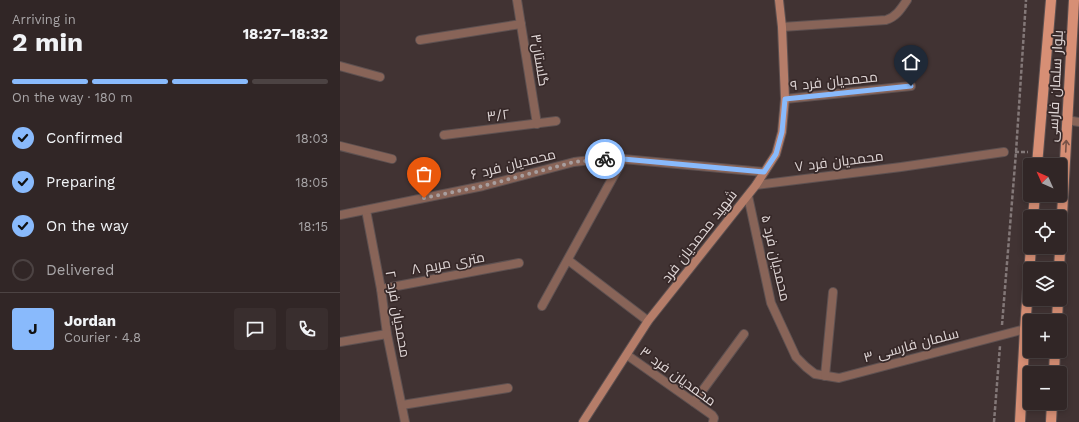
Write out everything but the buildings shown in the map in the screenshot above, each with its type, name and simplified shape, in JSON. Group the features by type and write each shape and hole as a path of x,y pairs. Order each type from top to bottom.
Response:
{"main road":[{"name":"بلوار سلمان فارسی","path":"1038,158 1051,0"},
{"name":"بلوار سلمان فارسی","path":"1059,262 1074,0"},
{"path":"1026,314 1030,254"},
{"path":"1020,422 1023,358"},
{"path":"1051,422 1052,410"}],"street":[{"name":"گلستان۳","path":"517,0 537,124"},
{"name":"شهید محمدیان فرد","path":"583,422 648,321 748,196 776,154 782,132 785,99 780,0"},
{"path":"782,26 886,20 892,18 907,0"},
{"path":"420,40 521,24"},
{"path":"340,66 380,77"},
{"name":"۹ محمدیان فرد","path":"785,99 911,86"},
{"path":"1067,120 1079,122"},
{"name":"۳/۲","path":"444,135 556,121"},
{"path":"340,146 392,159"},
{"name":"۷ محمدیان فرد","path":"756,185 901,167 1004,152"},
{"name":"۶ محمدیان فرد","path":"340,215 483,186 574,162 600,159 623,159 764,172"},
{"path":"542,306 623,159"},
{"name":"۵ محمدیان فرد","path":"748,196 771,303 796,357 806,367"},
{"name":"۲ محمدیان فرد","path":"366,210 381,289 387,334 405,422"},
{"path":"568,260 648,321"},
{"name":"۸ متری مریم","path":"381,289 519,263"},
{"path":"825,376 833,292"},
{"name":"۳ سلمان فارسی","path":"806,367 815,374 839,378 1023,329"},
{"path":"340,342 387,334"},
{"path":"694,402 744,334"},
{"name":"۳ محمدیان فرد","path":"627,354 712,415 714,420"},
{"path":"402,405 508,388"}],"path":[{"path":"994,422 1016,152 1026,0"},
{"path":"1004,152 1038,152"}],"way so far":[{"path":"424,198 525,176 574,162 605,159"}],"route":[{"path":"605,159 623,159 764,172 776,154 782,132 785,99 911,86"}]}
